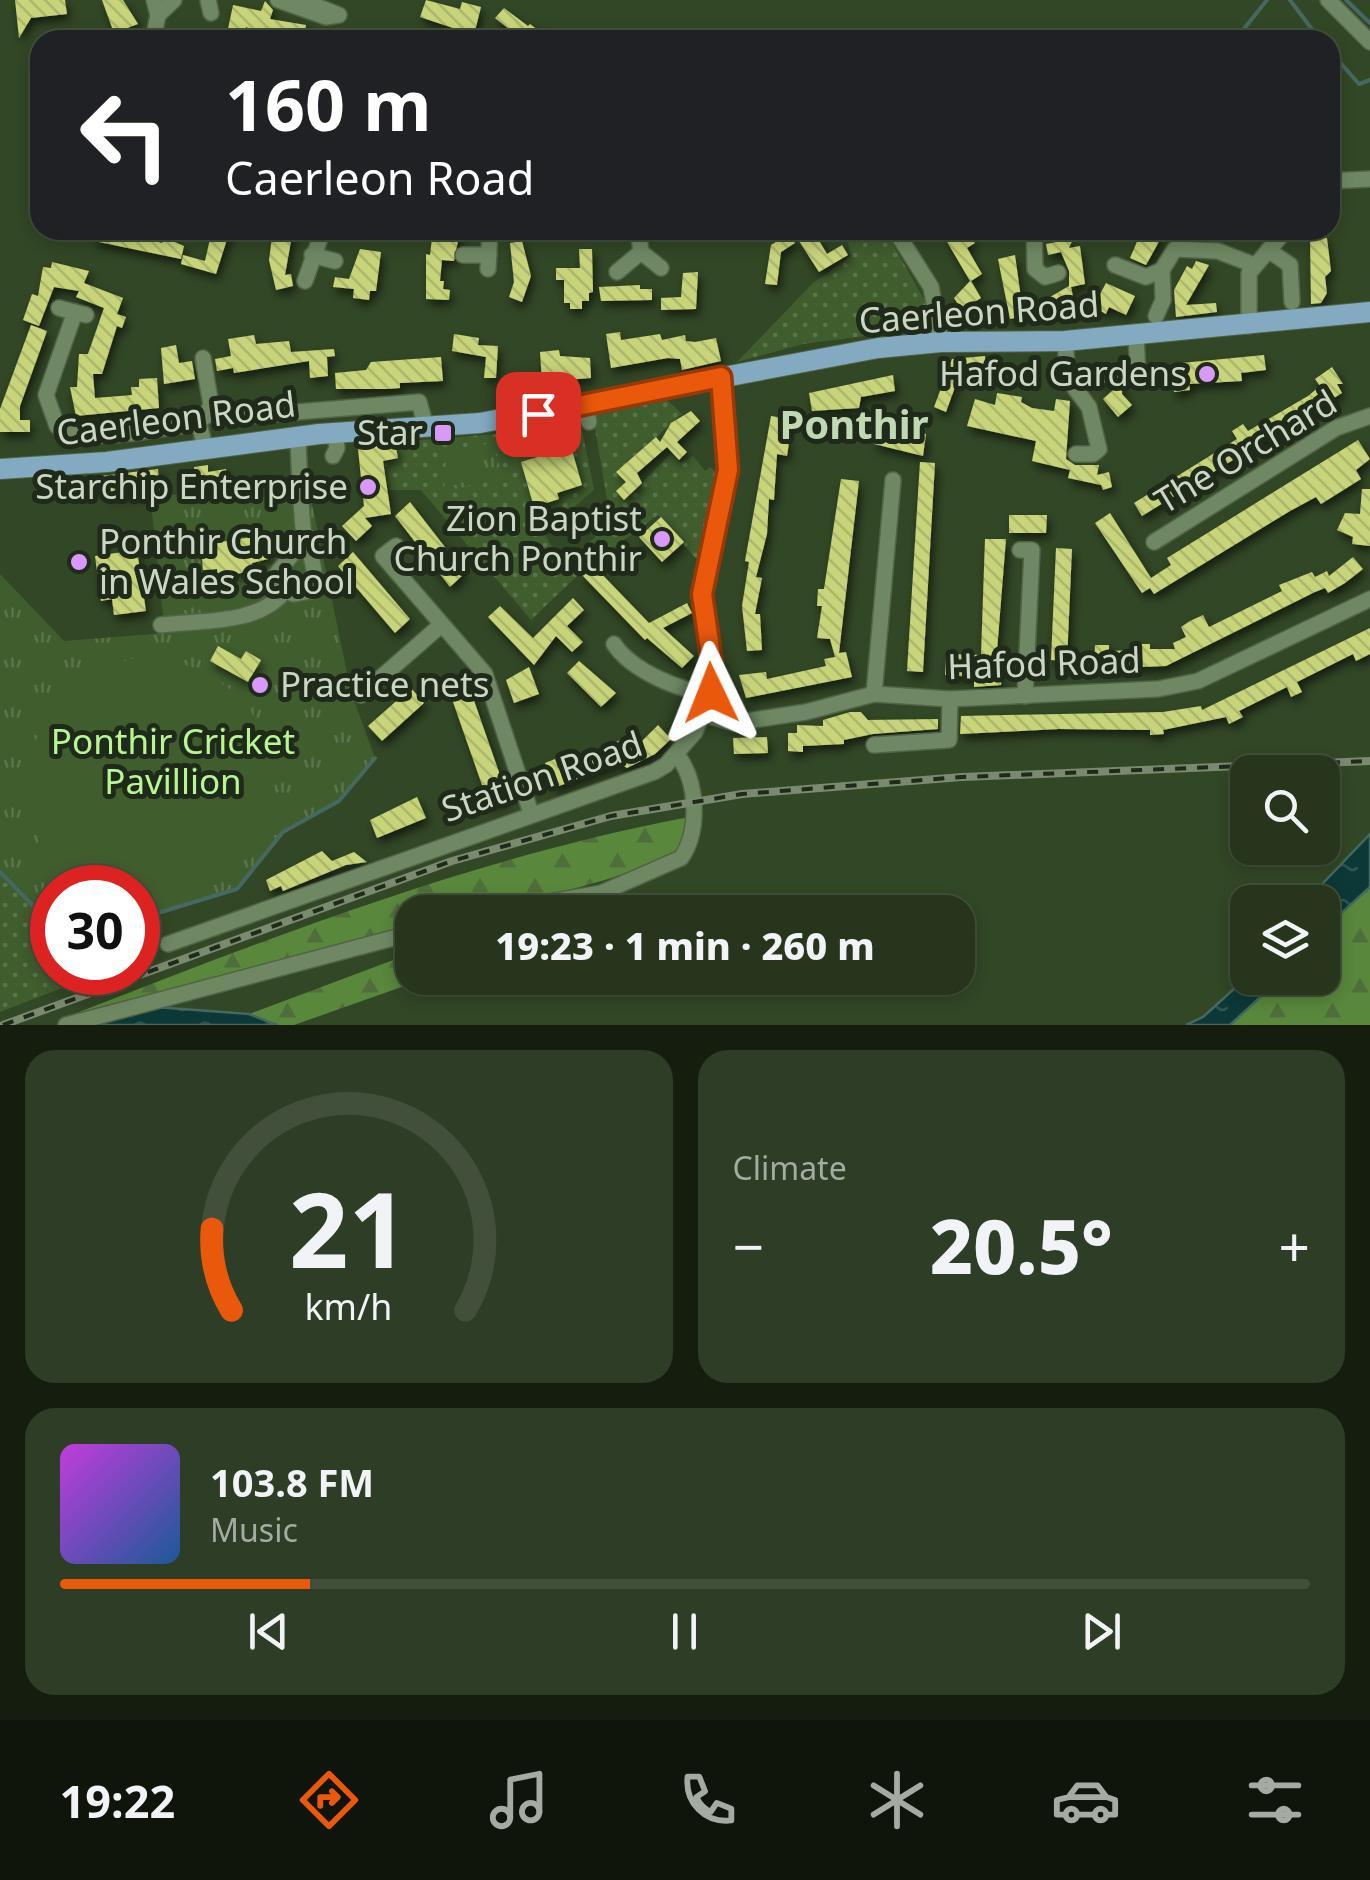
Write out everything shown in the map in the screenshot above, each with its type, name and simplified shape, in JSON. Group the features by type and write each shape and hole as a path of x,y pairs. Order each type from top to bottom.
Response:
{"main road":[{"name":"Caerleon Road","path":"0,469 107,462 335,433 587,413 721,377 878,348 941,342 1065,341 1370,312"}],"street":[{"path":"156,8 174,0"},
{"path":"278,0 326,16 339,15 302,0"},
{"path":"1328,0 1370,42"},
{"path":"1340,182 1370,180"},
{"path":"305,281 318,240"},
{"path":"464,255 488,262 489,240"},
{"path":"639,240 641,252 661,268"},
{"path":"902,240 931,287 941,342"},
{"path":"1034,240 1035,269 1044,277 1058,273"},
{"path":"1156,316 1163,300 1162,270 1176,240"},
{"path":"1250,326 1249,273 1277,240"},
{"path":"1175,249 1218,251 1254,265"},
{"path":"1268,250 1290,265 1292,302"},
{"path":"616,272 641,252"},
{"path":"312,255 335,260"},
{"path":"1115,265 1146,277 1162,270"},
{"path":"73,312 46,396 47,410 57,426 69,432 101,434 204,417 419,402 426,427"},
{"path":"1136,335 1138,376 1163,375"},
{"path":"1065,341 1068,379 1089,408 1099,448 1093,454 1076,454"},
{"path":"204,358 204,447"},
{"name":"Station Road","path":"168,944 654,772 677,755 705,715 711,693 712,663 702,594 728,470 721,377"},
{"path":"284,591 301,595 311,591 313,556 305,539 305,436 309,410"},
{"name":"The Orchard","path":"1154,542 1336,428 1370,416"},
{"path":"332,456 337,448 335,433"},
{"path":"874,694 893,480"},
{"path":"284,591 277,573 305,539"},
{"path":"396,546 383,556 485,674 531,813"},
{"path":"1020,550 1032,550 1024,696"},
{"path":"161,625 254,614 272,608 284,591"},
{"name":"Hafod Road","path":"705,715 734,723 806,712 874,694 950,699 1158,690 1198,681 1370,599"},
{"path":"361,696 442,625"},
{"path":"615,654 687,690 711,693"},
{"path":"874,745 949,740 950,699"},
{"path":"590,895 681,858 692,830 693,802 687,772 677,755"},
{"path":"66,1025 395,938"}],"green space":[{"path":"847,240 891,240 926,303 929,314 921,329 803,344 737,362 813,283 851,256"},
{"path":"666,399 682,414 617,472 626,482 616,491 642,483 671,453 680,463 693,456 705,471 710,467 717,473 698,561 658,515 582,571 531,620 421,490 389,490 383,461 398,457 395,442 510,433 580,420 594,490 544,533 563,566 611,523 593,416"},
{"path":"492,443 504,479 444,491 447,450"},
{"name":"Ponthir Cricket Pavillion","path":"150,494 311,499 351,692 375,758 339,801 282,832 237,889 160,912 160,865 30,865 30,903 0,872 0,574 64,641 165,633"},
{"path":"138,657 187,665 209,675 246,706 269,749 275,791 270,819 260,834 247,849 212,874 160,896 160,865 51,865 31,814 28,780 34,748 47,718 69,692 99,672"},
{"path":"689,817 680,849 587,885 545,895 397,895 448,878 608,834"},
{"path":"0,873 30,903 30,995 44,995 0,1012"},
{"path":"1370,887 1370,1025 1230,1025 1263,995 1340,995 1340,914"},
{"path":"395,896 395,931 160,993 160,981"},
{"path":"395,959 395,989 294,1025 277,1025 249,1014"},
{"path":"123,995 153,995 59,1020"}],"water":[{"path":"1370,834 1370,887 1340,914 1340,885 1321,885"},
{"path":"1230,992 1263,995 1230,1025 1186,1025 1203,1017"},
{"path":"155,1007 249,1014 277,1025 89,1025"}],"building":[{"path":"15,0 65,0 67,14 31,18 19,38"},
{"path":"102,0 123,0 138,24 113,30"},
{"path":"426,0 460,9 462,2 481,7 475,30 459,30 420,17"},
{"path":"265,1 273,10 270,19 306,25 305,30 228,29 233,5 261,11"},
{"path":"504,8 538,30 510,30 495,18"},
{"path":"170,240 184,246 181,259 94,241"},
{"path":"210,240 227,240 216,274 181,264 183,255 205,261"},
{"path":"272,240 291,240 285,275 291,274 293,286 276,290 269,260"},
{"path":"432,240 458,240 454,261 442,260 440,281 444,281 443,289 450,290 449,300 426,299 426,254 430,255"},
{"path":"779,240 795,243 781,252 777,285 765,284 771,245"},
{"path":"819,240 827,254 842,245 848,255 819,272 799,241"},
{"path":"946,240 975,243 967,248 982,274 971,281 981,298 962,310 954,298 970,281"},
{"path":"1073,240 1069,248 1080,246 1085,284 1071,287 1075,305 1053,311 1050,297 1069,286 1069,271 1061,252 1048,255 1046,244"},
{"path":"1138,240 1160,240 1146,265 1130,258"},
{"path":"1310,240 1327,240 1331,271 1325,277 1327,293 1321,303 1311,304"},
{"path":"522,241 531,276 522,302 509,297 514,282 510,243"},
{"path":"360,249 381,252 376,291 370,291 369,300 353,298 354,289 333,287 335,277 349,279"},
{"path":"579,249 592,249 593,292 589,293 589,301 582,301 582,309 570,309 570,303 564,303 564,280 556,280 556,268 580,268"},
{"path":"1015,255 1022,305 1027,303 1029,315 1010,319 998,259"},
{"path":"1196,261 1209,265 1186,305 1216,303 1217,312 1176,317 1174,290 1187,266 1192,269"},
{"path":"52,262 89,271 84,283 123,298 117,314 126,317 122,328 117,326 102,374 93,374 95,398 132,395 131,387 139,387 139,379 157,378 159,408 76,416 70,387 77,387 79,354 88,354 104,308 76,297 79,291 54,287 39,326 23,320 32,294 38,296 43,267 51,268"},
{"path":"698,272 696,309 661,310 661,298 681,297 683,273"},
{"path":"1106,283 1135,296 1126,315 1109,307 1106,314 1093,307"},
{"path":"640,285 640,289 652,289 652,300 601,301 599,287"},
{"path":"31,325 47,331 20,406 20,420 30,420 30,432 0,432 0,409"},
{"path":"620,332 621,340 660,334 662,340 685,335 686,341 695,342 716,338 721,361 682,370 680,359 668,358 611,368 606,334"},
{"path":"454,334 479,338 478,345 498,346 496,378 484,378 486,357 452,351"},
{"path":"254,335 256,344 289,341 291,352 334,349 335,356 327,357 328,376 310,378 309,361 234,373 233,368 217,371 215,359 231,356 228,339"},
{"path":"176,345 179,363 192,361 195,379 164,384 161,348"},
{"path":"559,350 560,356 590,358 591,378 542,382 540,352"},
{"name":"Hafod Gardens","path":"1264,355 1266,370 1241,373 1242,381 1189,384 1190,390 1174,392 1171,364"},
{"path":"985,356 986,369 966,370 963,377 959,376 946,412 934,407 952,359"},
{"path":"441,357 443,381 400,383 400,388 387,389 336,389 335,373 366,370 371,362"},
{"path":"1103,366 1123,367 1122,394 1132,405 1118,417 1103,399 1121,383 1102,383"},
{"path":"1332,367 1343,384 1337,384 1342,393 1142,516 1134,503 1237,439 1232,431 1243,424 1248,431 1308,396 1320,386 1315,379"},
{"path":"893,375 895,391 861,397 859,408 812,411 809,393"},
{"path":"997,393 1022,397 1021,402 1032,408 1054,411 1056,399 1070,401 1066,459 1075,465 1099,465 1097,475 1109,472 1112,487 1103,490 1101,485 1068,478 1070,470 1032,461 1036,441 967,426 975,399 995,405"},
{"path":"691,411 700,421 677,442 687,452 679,460 667,447 637,473 642,483 624,500 616,491 626,482 616,472 656,437 660,442 671,423"},
{"path":"771,416 789,419 784,442 789,443 787,456 777,454 774,500 769,499 767,534 756,577 762,578 755,614 760,614 762,650 747,651 742,606 749,562 745,561"},
{"path":"878,425 926,434 923,456 874,444"},
{"path":"1358,440 1370,459 1356,470 1361,479 1321,504 1316,497 1290,511 1154,594 1150,588 1142,593 1095,523 1110,513 1151,578 1171,565 1167,558"},
{"path":"395,443 398,458 383,461 391,514 365,518 372,526 356,541 342,526 364,506 358,449"},
{"path":"571,447 582,485 557,493 559,499 534,507 521,462"},
{"path":"920,462 935,463 923,672 907,671"},
{"path":"208,465 208,472 226,469 228,484 182,494 181,479 196,477 194,467"},
{"path":"158,469 160,491 109,495 104,490 101,476"},
{"path":"841,479 859,481 839,653 846,652 852,677 746,698 739,675 766,672 767,679 826,666 824,659 835,657 830,639 817,638 822,606 817,606 818,589 824,589"},
{"path":"1362,489 1370,489 1370,546 1352,544 1353,537 1337,530 1345,513 1360,514"},
{"path":"410,502 465,573 450,587 395,516"},
{"path":"1009,515 1047,515 1046,533 1009,533"},
{"name":"Zion Baptist Church Ponthir","path":"661,517 684,542 662,562 639,537"},
{"path":"270,534 272,558 252,563 253,571 218,577 217,569 203,570 201,545"},
{"path":"985,539 1006,539 995,676 1002,676 1001,685 974,687 974,677 945,675 946,654 981,655"},
{"path":"1056,548 1072,549 1067,661 1051,660"},
{"path":"137,550 146,611 114,615 112,599 101,601 95,556"},
{"path":"353,552 410,619 395,633 338,566"},
{"path":"1353,557 1363,569 1328,593 1325,588 1315,592 1166,666 1094,669 1095,645 1109,645 1109,651 1136,650 1136,644 1150,644 1150,649 1175,649 1173,643 1186,637 1181,627 1190,621 1203,615 1209,627 1282,591 1279,585 1312,572 1315,577 1327,571 1329,576"},
{"path":"593,565 649,623 687,603 692,613 663,628 694,656 682,668 645,640 582,575"},
{"path":"573,598 584,610 567,626 583,642 572,652 556,636 534,665 488,617 500,606 533,638"},
{"path":"1370,628 1370,654 1356,661 1353,654 1297,682 1302,692 1291,697 1287,687 1239,711 1243,717 1229,724 1226,717 1150,735 1150,730 1059,729 960,734 961,716 1163,712 1201,706 1202,710"},
{"path":"218,646 241,659 246,651 261,660 248,682 210,661"},
{"path":"579,661 616,693 601,707 567,673"},
{"path":"529,667 539,694 514,703 506,680"},
{"path":"411,688 424,703 382,741 368,726"},
{"path":"471,692 508,798 489,805 452,699"},
{"path":"861,712 868,720 938,719 938,729 873,734 844,740 844,744 803,746 803,752 788,751 788,733 797,733 797,725 823,726 823,720"},
{"path":"658,725 671,739 655,754 627,768 619,763 554,788 545,763 555,759 558,768 577,763 612,749 611,745 634,732 640,743"},
{"path":"767,737 768,753 734,754 733,738"},
{"path":"417,797 426,818 377,838 370,820"},
{"path":"322,851 332,861 354,852 367,862 346,865 283,891 281,886 270,891 266,880"}],"waterway":[{"path":"1243,30 1267,0"},
{"path":"1290,0 1312,30"},
{"path":"1346,0 1370,23"},
{"path":"1340,62 1359,84 1370,80"},
{"path":"160,912 237,889 283,832 339,801 375,758"},
{"path":"0,872 30,903"}],"railway":[{"path":"3,1025 452,861 611,816 742,794 962,777 1370,761"}],"place":[{"name":"Hafod Gardens","path":"1207,374"},
{"name":"Star","path":"443,433"},
{"name":"Starchip Enterprise","path":"368,487"},
{"name":"Zion Baptist Church Ponthir","path":"662,539"},
{"name":"Ponthir Church in Wales School","path":"79,562"},
{"name":"Practice nets","path":"260,685"}],"district":[{"name":"Ponthir","path":"854,425"}],"route":[{"path":"538,414 721,377 728,426 728,470 702,594 712,663 711,693"}]}
